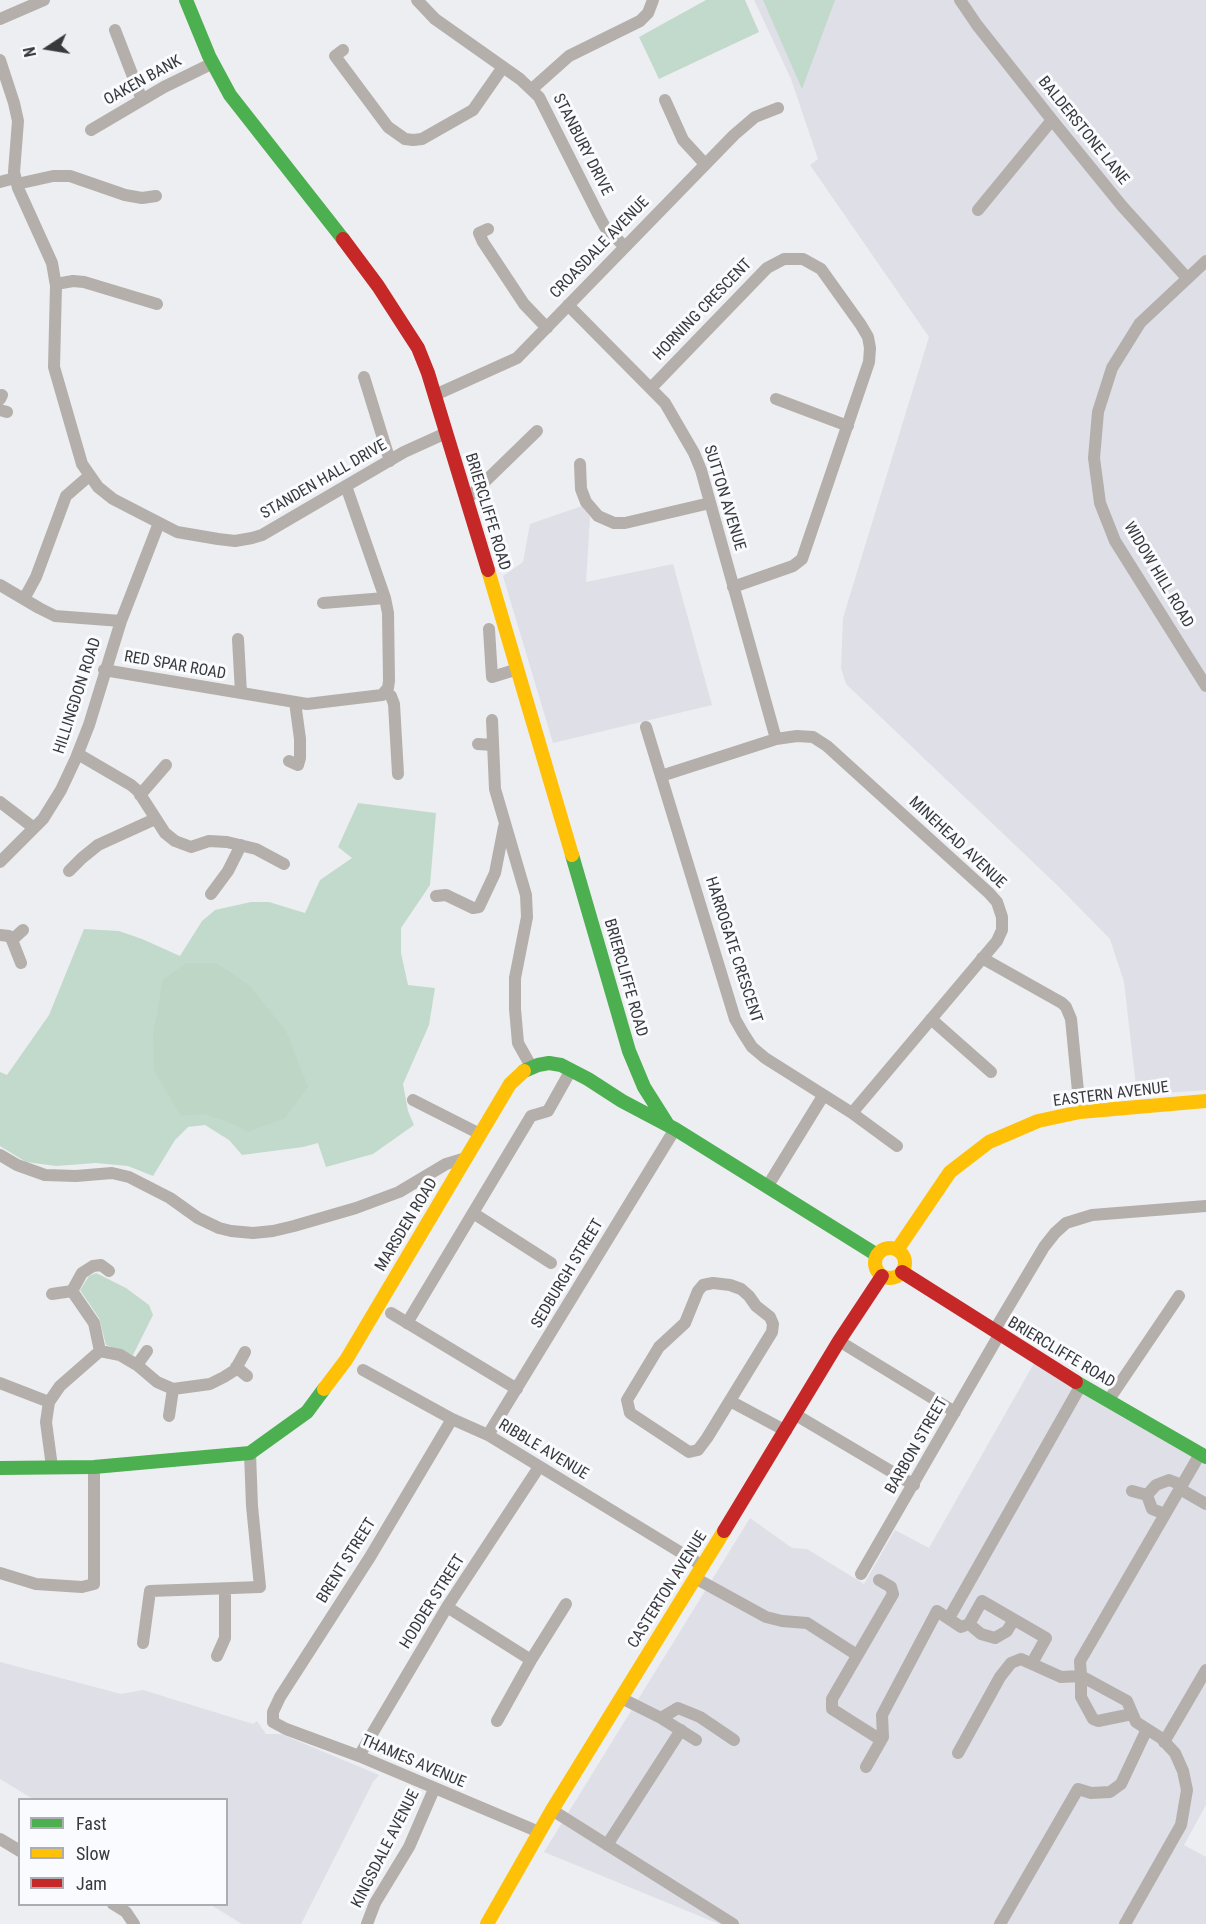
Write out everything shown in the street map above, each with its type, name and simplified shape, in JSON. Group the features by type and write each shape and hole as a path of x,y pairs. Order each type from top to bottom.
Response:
{"main road":[{"name":"BRIERCLIFFE ROAD","path":"191,2 213,63 230,95 378,286 418,348 435,395 518,669 629,1051 644,1087 672,1127"},
{"name":"BRIERCLIFFE ROAD","path":"532,1068 549,1063 571,1070 622,1101 672,1127 877,1255"},
{"name":"MARSDEN ROAD","path":"250,1453 307,1412 346,1360 510,1083 532,1068"},
{"path":"622,1101 644,1087"},
{"name":"EASTERN AVENUE","path":"897,1251 950,1172 988,1142 1038,1121 1080,1112 1206,1101"},
{"path":"886,1249 897,1251 904,1260 902,1272 893,1278 882,1276 875,1267 877,1255 886,1249"},
{"name":"BRIERCLIFFE ROAD","path":"902,1272 996,1333 1203,1456"},
{"name":"CASTERTON AVENUE","path":"487,1924 552,1810 839,1341 882,1276"},
{"path":"0,1468 94,1467 250,1453"}],"street":[{"name":"STANBURY DRIVE","path":"417,0 435,19 503,67 539,96 602,221 625,247"},
{"path":"532,89 568,56 640,21 648,13 653,0"},
{"name":"BALDERSTONE LANE","path":"960,0 1052,120 1122,206 1186,278"},
{"path":"0,19 46,3"},
{"path":"115,30 142,100"},
{"path":"335,56 388,128 405,139 413,140 422,139 474,110 503,67"},
{"name":"STANDEN HALL DRIVE","path":"0,60 18,121 14,172 16,181 52,263 56,284 54,367 82,464 98,488 113,499 177,532 197,537 235,541 262,535 390,461 446,433"},
{"name":"OAKEN BANK","path":"91,130 184,76 213,63"},
{"path":"665,100 683,140 705,164"},
{"name":"CROASDALE AVENUE","path":"435,395 517,358 744,125 763,112 778,108"},
{"path":"978,210 1052,120"},
{"path":"0,182 70,176 111,184 125,195 142,198 156,196"},
{"path":"480,233 524,304 547,328"},
{"name":"HORNING CRESCENT","path":"651,388 767,268 784,259 803,259 821,269 868,337 869,362 802,559 794,566 734,587"},
{"name":"WIDOW HILL ROAD","path":"1206,261 1140,323 1112,368 1098,412 1094,458 1100,503 1115,541 1206,686"},
{"path":"56,284 84,282 149,306"},
{"name":"SUTTON AVENUE","path":"568,305 665,403 687,438 701,470 776,740"},
{"path":"364,377 390,461"},
{"path":"776,399 848,426"},
{"path":"466,500 537,431"},
{"path":"580,464 574,478 586,502 598,516 614,523 625,523 710,503"},
{"path":"24,599 36,577 66,496 89,476"},
{"path":"346,486 385,598 388,613 389,681 385,692 391,696 394,704 403,751 398,774"},
{"name":"HILLINGDON ROAD","path":"0,862 34,828 61,790 78,754 121,621 159,523"},
{"path":"0,585 55,616 121,621"},
{"path":"323,603 385,598"},
{"path":"489,629 492,676 518,669"},
{"name":"RED SPAR ROAD","path":"240,693 241,646"},
{"name":"RED SPAR ROAD","path":"104,670 307,704 377,696 385,692"},
{"path":"295,702 301,752 297,765"},
{"path":"492,720 495,789 504,826 525,886 527,917 515,978 515,1009 518,1043 532,1068"},
{"name":"HARROGATE CRESCENT","path":"646,727 735,1019 752,1047 852,1113 897,1146"},
{"name":"MINEHEAD AVENUE","path":"661,776 776,740 797,736 813,737 827,746 990,893 997,902 1002,917 1002,930 997,941 852,1113"},
{"path":"478,744 492,745"},
{"path":"78,754 130,785 140,795 165,833 183,845 192,846 209,841 241,845 256,849 269,861 284,864"},
{"path":"140,795 166,765"},
{"path":"0,802 34,828"},
{"path":"69,871 98,845 155,819"},
{"path":"436,896 446,895 473,908 479,907 495,873 504,826"},
{"path":"211,894 228,871 241,845"},
{"path":"12,940 23,930"},
{"path":"0,935 9,936 21,963"},
{"path":"982,958 1066,1007 1071,1019 1080,1112"},
{"path":"931,1019 992,1072"},
{"path":"407,1323 531,1116 548,1111 571,1070"},
{"path":"766,1187 823,1096"},
{"path":"412,1100 480,1134"},
{"name":"SEDBURGH STREET","path":"488,1435 672,1127"},
{"path":"0,1155 17,1165 45,1175 75,1176 112,1173 141,1181 170,1197 198,1218 219,1228 253,1233 273,1231 356,1208 399,1192 446,1164 466,1158"},
{"name":"BARBON STREET","path":"861,1574 914,1485 996,1333 1054,1233 1066,1223 1092,1215 1206,1206"},
{"path":"473,1213 551,1263"},
{"path":"72,1291 82,1273 93,1266 101,1265 109,1271"},
{"path":"713,1283 741,1289 756,1306 770,1317 773,1324 769,1340 730,1401 698,1450 689,1452 630,1413 627,1406 631,1392 659,1347 685,1323 698,1291 703,1285 713,1283"},
{"path":"52,1294 72,1291"},
{"path":"72,1291 94,1323 100,1351"},
{"path":"1108,1401 1179,1296"},
{"path":"391,1313 517,1389"},
{"path":"839,1341 955,1412"},
{"path":"100,1351 120,1355 137,1365 157,1382 173,1389 210,1384 224,1377 236,1367 245,1352"},
{"path":"52,1467 46,1422 49,1402 60,1386 100,1351"},
{"path":"137,1365 147,1351"},
{"path":"236,1367 247,1376"},
{"name":"RIBBLE AVENUE","path":"363,1370 452,1419 488,1435 703,1566"},
{"path":"0,1383 49,1402"},
{"path":"949,1618 1082,1385"},
{"path":"169,1416 173,1389"},
{"path":"730,1401 786,1431"},
{"path":"796,1414 914,1485"},
{"name":"BRENT STREET","path":"273,1722 273,1712 280,1697 370,1557 452,1419"},
{"path":"143,1643 150,1591 260,1587 252,1506 250,1453"},
{"path":"1132,1714 1098,1721 1093,1719 1082,1697 1080,1661 1181,1487 1203,1456"},
{"path":"0,1573 36,1584 82,1587 94,1584 94,1467"},
{"name":"HODDER STREET","path":"359,1756 447,1607 539,1467"},
{"path":"1147,1495 1156,1485 1169,1480 1206,1504"},
{"path":"1132,1491 1147,1495"},
{"path":"1147,1495 1152,1509 1165,1514"},
{"path":"695,1578 766,1617 807,1623 857,1654"},
{"path":"879,1580 891,1587 893,1594 832,1699 832,1709 880,1740"},
{"path":"217,1656 225,1638 225,1590"},
{"path":"866,1767 883,1737 882,1715 937,1611 961,1627 969,1624 981,1601 1046,1638 1032,1663"},
{"path":"497,1721 566,1604"},
{"path":"447,1607 531,1660"},
{"path":"969,1624 981,1634 995,1638 1007,1631 1013,1621"},
{"path":"958,1753 1000,1677 1011,1663 1021,1659 1061,1677 1081,1676 1127,1701 1136,1722 1175,1753 1183,1771 1187,1790 1181,1825 1125,1924"},
{"path":"1164,1742 1206,1670"},
{"path":"621,1698 661,1718 696,1740"},
{"path":"661,1718 678,1708 700,1717 734,1740"},
{"name":"THAMES AVENUE","path":"273,1722 539,1832"},
{"path":"1000,1924 1078,1789 1091,1793 1110,1792 1121,1784 1147,1729"},
{"path":"607,1845 681,1730"},
{"name":"KINGSDALE AVENUE","path":"367,1924 375,1903 409,1847 435,1789"},
{"path":"552,1810 733,1924"},
{"path":"0,1839 18,1850"},
{"path":"115,1906 126,1912 134,1924"}],"shaded area":[{"path":"754,0 1206,0 1206,1090 1137,1095 1124,982 1110,939 1058,886 846,684 841,668 843,618 929,337 810,165 818,159 791,79"},
{"path":"582,506 590,517 586,582 673,564 712,705 553,743 503,576 523,562 530,524"},
{"path":"1037,1358 1206,1455 1206,1805 1184,1845 1206,1857 1206,1924 719,1924 544,1852 750,1518 792,1548 807,1549 864,1584 895,1530 929,1548"},
{"path":"0,1662 121,1694 143,1690 253,1724 257,1721 266,1734 281,1734 379,1775 373,1782 301,1924 242,1924 213,1906 228,1906 228,1798 31,1798 0,1779"}],"green space":[{"path":"706,0 745,0 759,32 659,79 639,37"},
{"path":"763,0 835,0 802,89"},
{"path":"358,803 436,813 430,885 401,928 401,953 408,985 435,988 429,1025 403,1084 408,1111 414,1125 373,1154 326,1167 318,1143 242,1155 229,1140 205,1125 188,1127 175,1140 153,1176 128,1166 96,1163 56,1166 26,1162 0,1146 0,1072 7,1075 49,1015 84,929 119,931 180,956 202,921 215,910 251,902 269,902 305,913 320,880 352,858 338,847"},
{"path":"186,963 216,963 249,985 286,1031 308,1087 285,1118 248,1132 204,1114 181,1116 154,1071 153,1034 163,980"},
{"path":"96,1273 126,1288 149,1305 153,1315 133,1355 106,1345 99,1318 80,1290 89,1276"}],"traffic: fast":[{"path":"186,0 209,56 230,95 343,239"},
{"path":"572,855 629,1051 644,1087 668,1125"},
{"path":"524,1071 549,1063 561,1065 588,1079 622,1101 675,1129 877,1255"},
{"path":"1076,1382 1206,1457"},
{"path":"0,1468 94,1467 250,1453 307,1412 324,1389"}],"traffic: slow":[{"path":"488,570 572,855"},
{"path":"324,1389 346,1360 510,1084 524,1071"},
{"path":"897,1250 950,1172 989,1142 1038,1121 1080,1112 1206,1101"},
{"path":"890,1248 896,1249 904,1257 905,1263 904,1269 896,1277 890,1278 884,1277 876,1269 875,1263 876,1257 884,1249 890,1248"},
{"path":"487,1924 552,1810 724,1531"}],"traffic: jam":[{"path":"343,239 378,286 418,348 428,373 488,570"},
{"path":"902,1272 1076,1382"},
{"path":"724,1531 839,1341 882,1276"}]}
